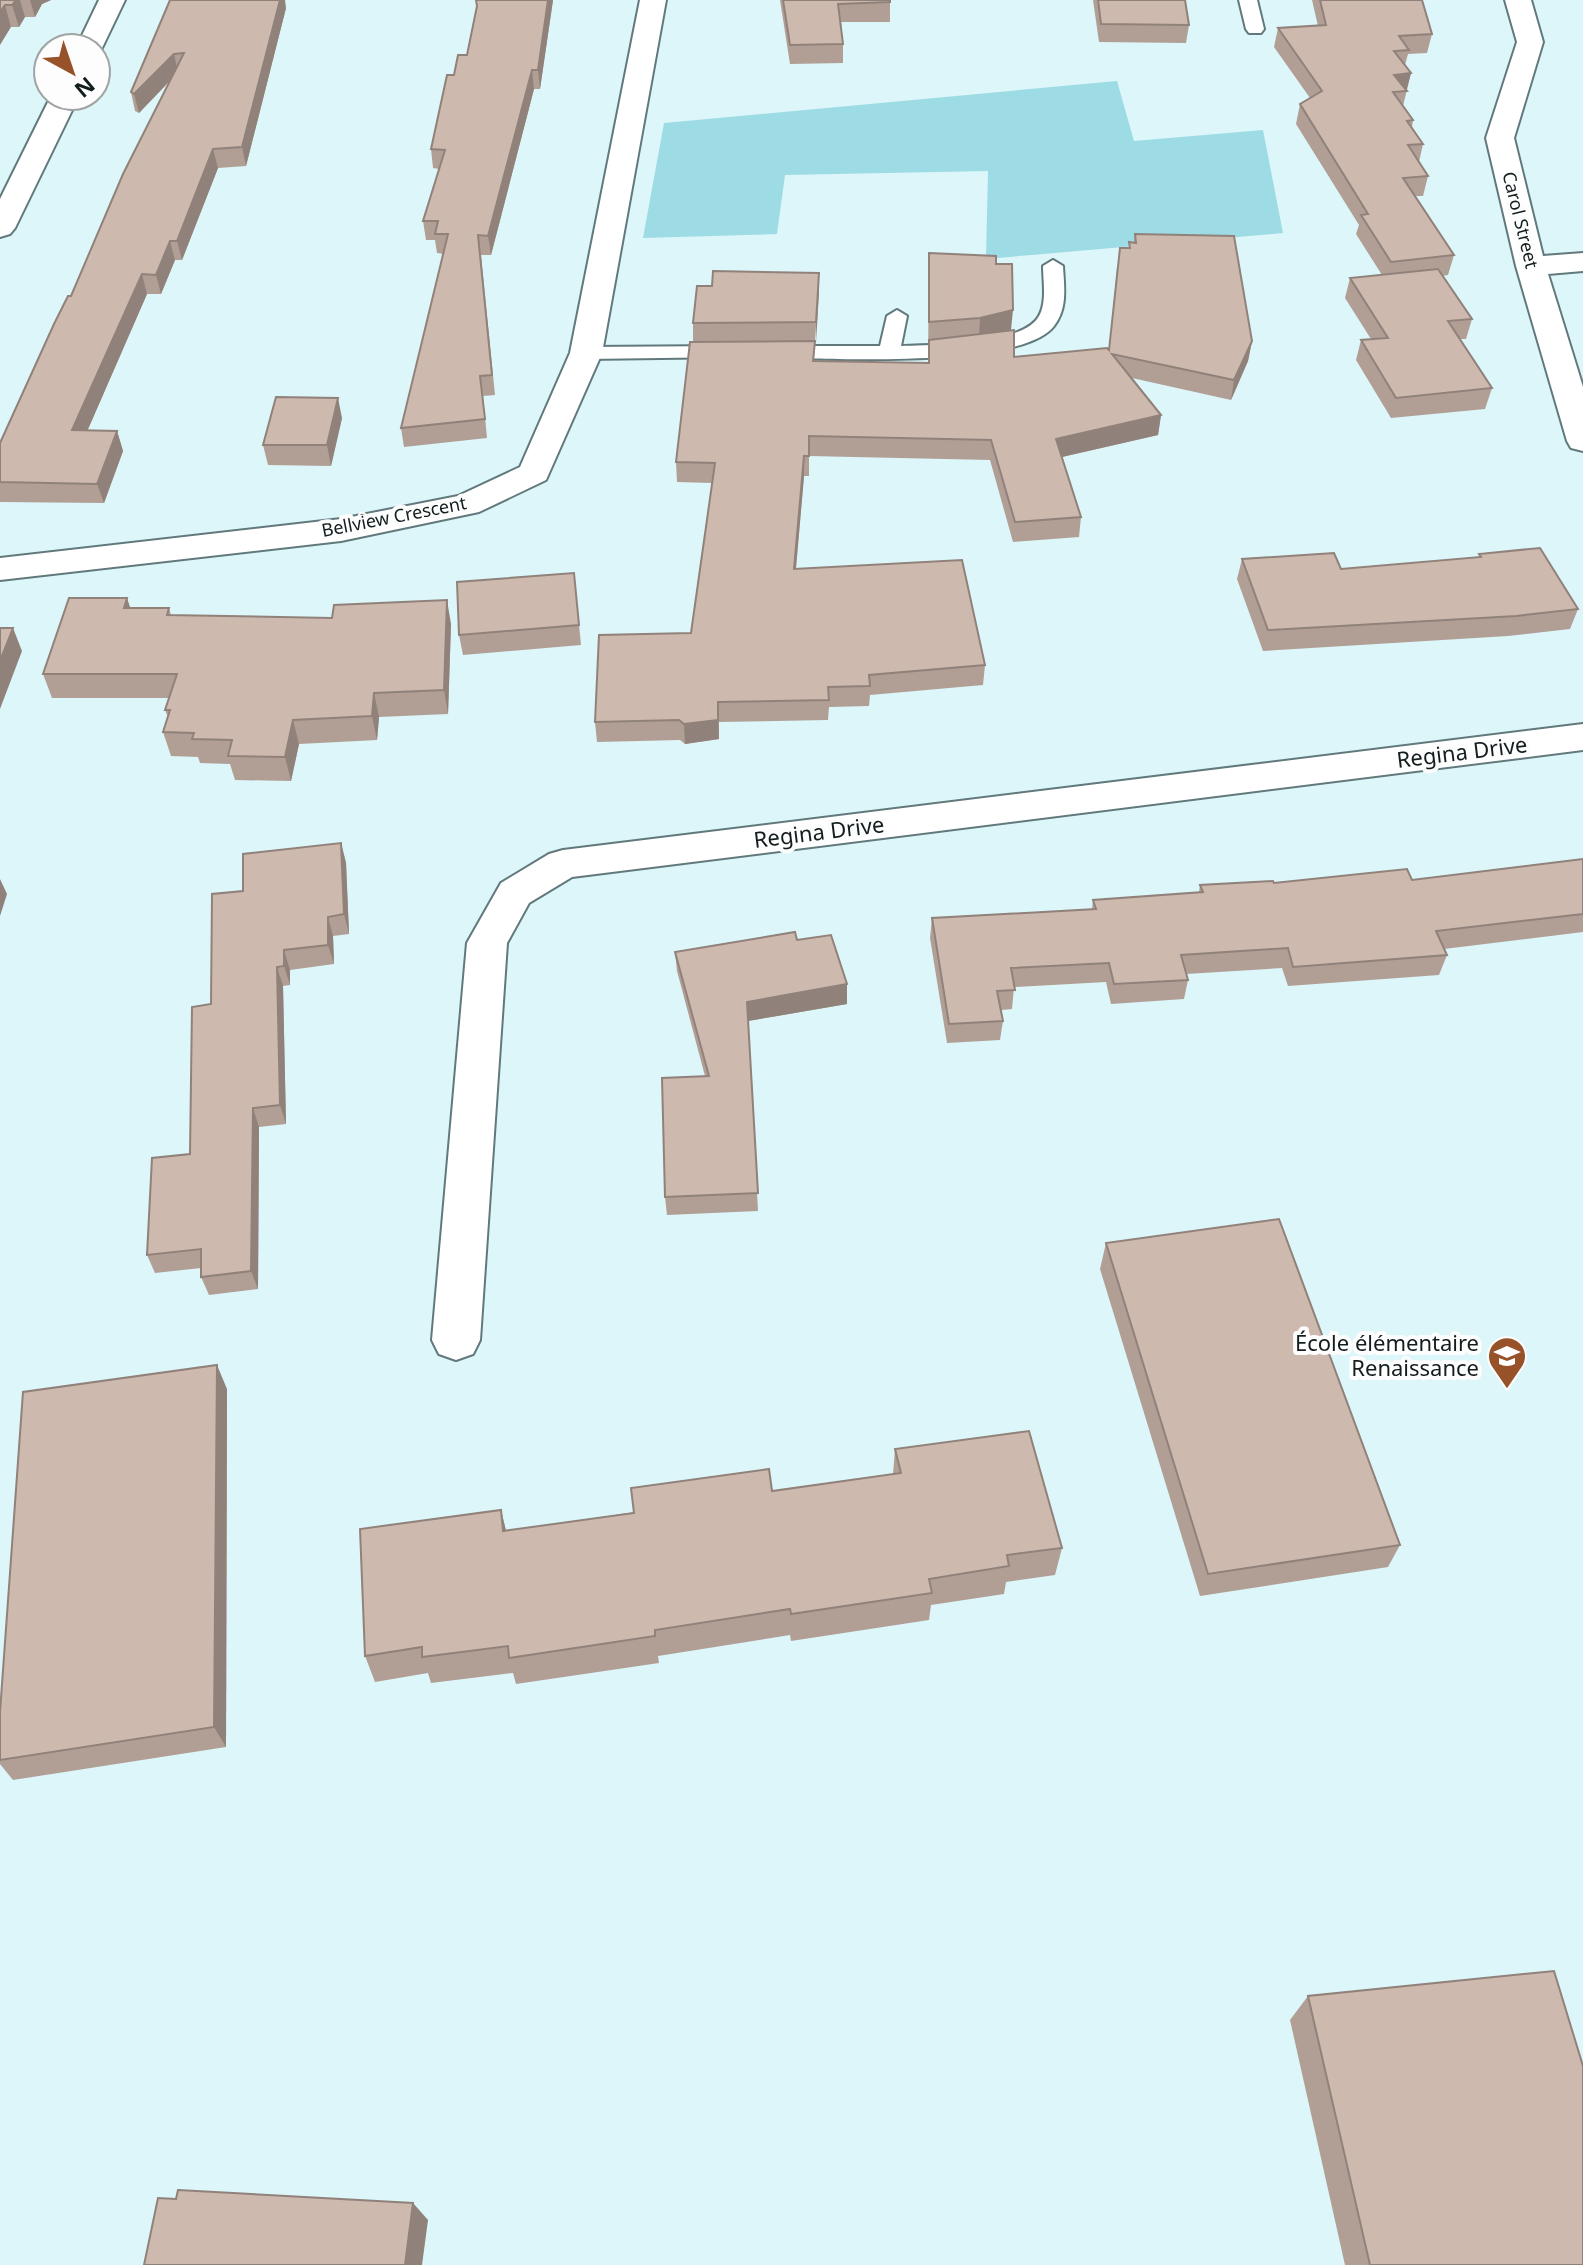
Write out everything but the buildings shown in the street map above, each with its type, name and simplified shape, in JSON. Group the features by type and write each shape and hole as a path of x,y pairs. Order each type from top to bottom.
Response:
{"street":[{"path":"97,32 112,0"},
{"name":"Bellview Crescent","path":"0,569 341,530 467,505 534,473 586,353 653,0"},
{"name":"Carol Street","path":"1518,0 1530,42 1500,138 1531,266 1583,441"},
{"path":"0,228 57,112"},
{"path":"1531,266 1583,262"},
{"name":"Regina Drive","path":"456,1340 487,943 515,893 563,864 1583,737"}],"lane":[{"path":"1248,0 1255,29"},
{"path":"586,353 938,351 1016,340 1040,329 1053,310 1053,266"},
{"path":"889,351 897,316"}],"shaded area":[{"path":"1117,81 1134,141 1263,130 1283,233 986,259 988,171 785,175 777,234 643,238 664,123"}],"place":[{"name":"École élémentaire Renaissance","path":"1507,1390"}]}
